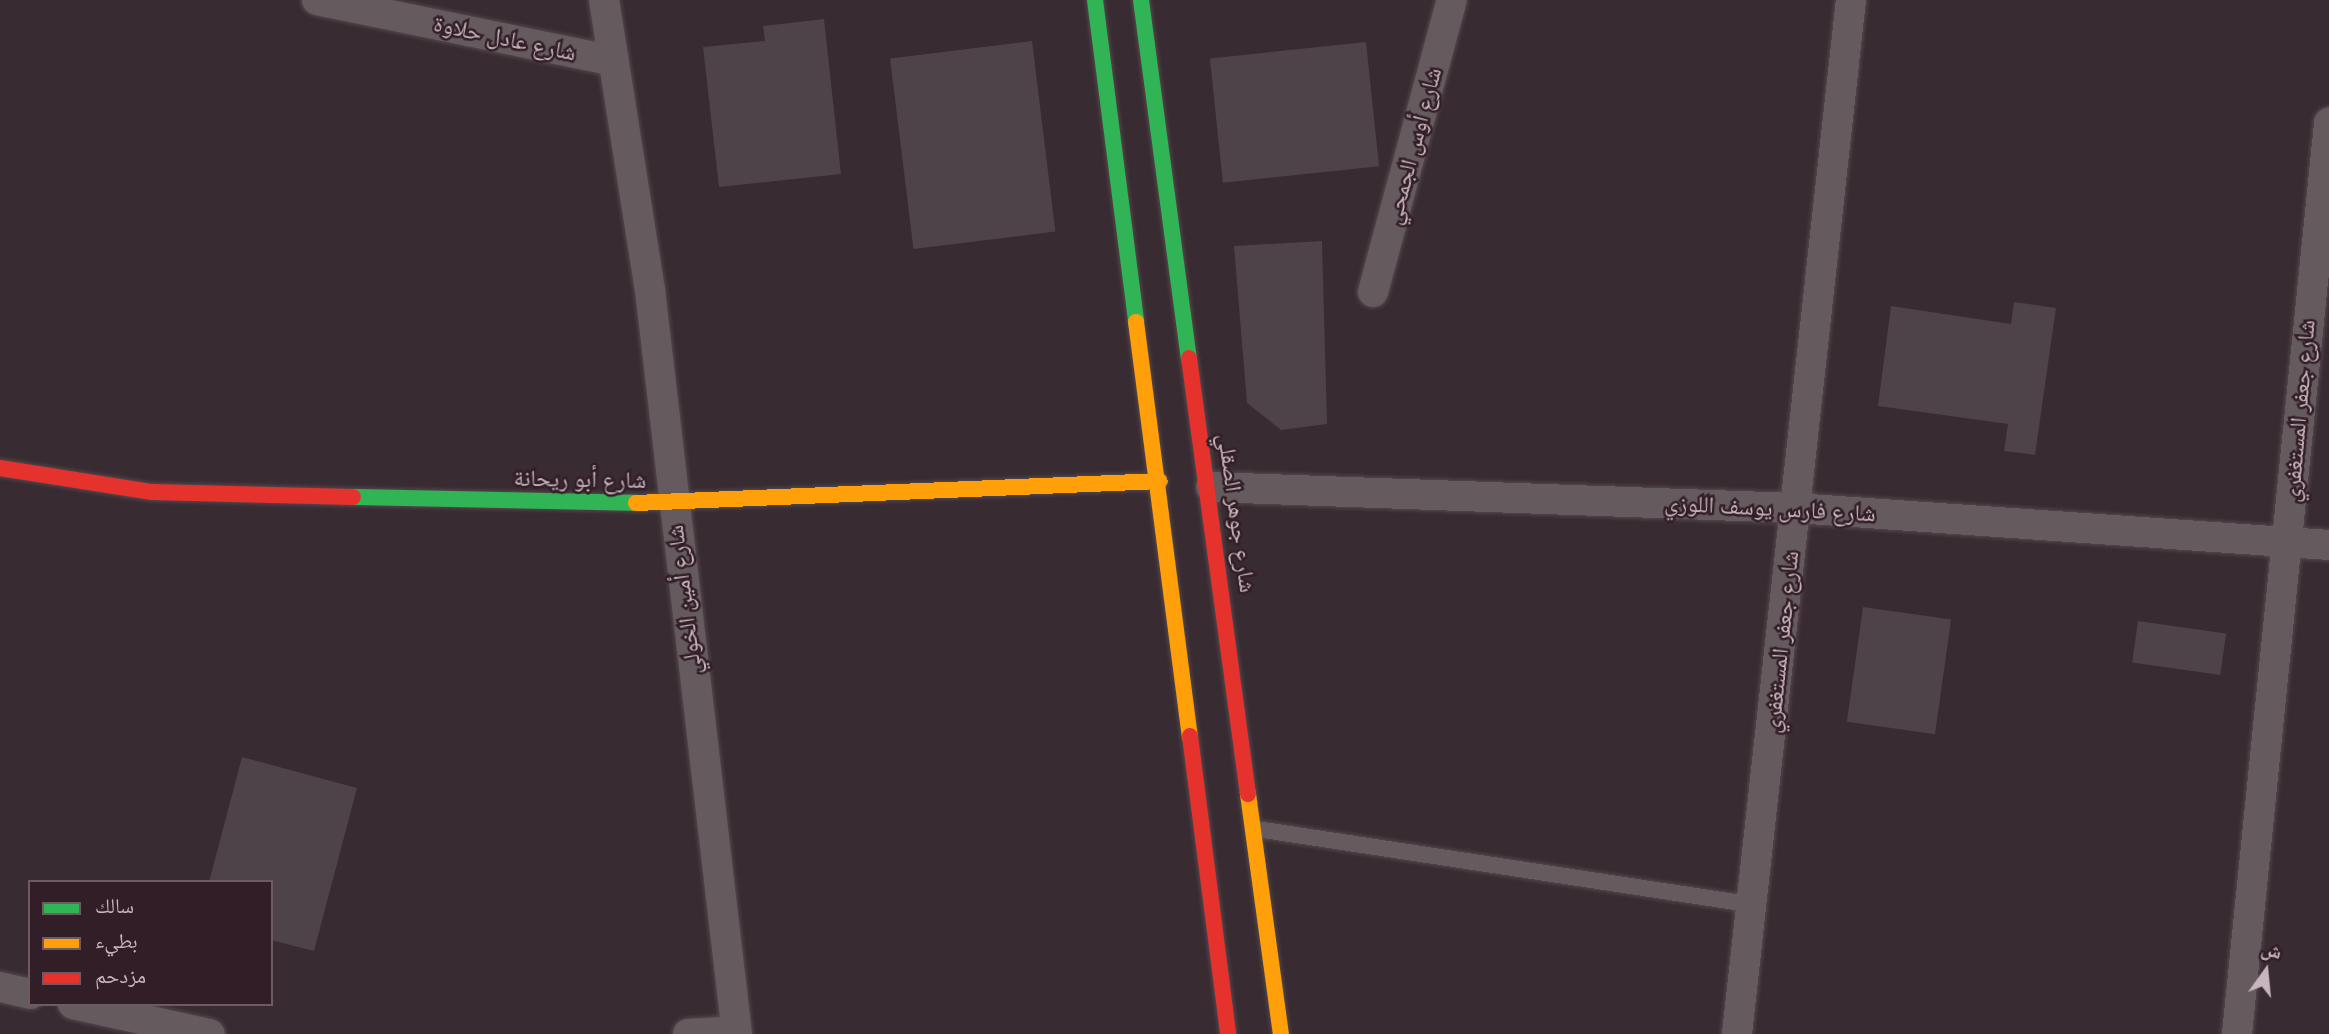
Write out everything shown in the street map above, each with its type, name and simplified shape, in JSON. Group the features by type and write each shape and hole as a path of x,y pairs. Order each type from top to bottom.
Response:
{"street":[{"name":"شارع عادل حلاوة","path":"317,0 610,60"},
{"name":"شارع أمين الخولي","path":"604,0 610,60 650,290 672,504 736,1033"},
{"path":"1095,0 1160,481 1227,1034"},
{"name":"شارع جوهر الصقلي","path":"1141,0 1211,487 1281,1034"},
{"name":"شارع أوس الجمحي","path":"1373,292 1452,0"},
{"name":"شارع جعفر المستغفري","path":"1737,1034 1755,905 1795,508 1851,0"},
{"name":"شارع جعفر المستغفري","path":"2237,1034 2329,123"},
{"name":"شارع أبو ريحانة","path":"0,468 152,492 672,504 1160,481"},
{"name":"شارع فارس يوسف اللوزي","path":"1211,487 1795,508 2329,545"},
{"path":"0,987 28,994"},
{"path":"82,1006 210,1034"},
{"path":"688,1034 736,1033"}],"lane":[{"path":"1256,829 1755,905"}],"building":[{"path":"824,19 841,174 719,187 703,47 765,41 763,26"},
{"path":"1032,41 1055,232 913,249 890,58"},
{"path":"1366,42 1379,166 1223,183 1210,58"},
{"path":"1322,241 1327,424 1281,430 1247,403 1234,246"},
{"path":"2014,302 2056,308 2035,455 2004,451 2008,424 1878,406 1891,306 2011,324"},
{"path":"1863,607 1951,619 1935,734 1847,722"},
{"path":"2138,621 2226,633 2220,675 2132,663"},
{"path":"242,757 357,788 314,951 273,941 273,880 210,880"}],"traffic: fast":[{"path":"1095,0 1136,322"},
{"path":"1141,0 1189,358"},
{"path":"353,497 636,503"}],"traffic: slow":[{"path":"1136,322 1190,736"},
{"path":"636,503 1160,481"},
{"path":"1248,794 1281,1034"}],"traffic: jam":[{"path":"1189,358 1248,794"},
{"path":"0,468 152,492 353,497"},
{"path":"1190,736 1228,1034"}]}
